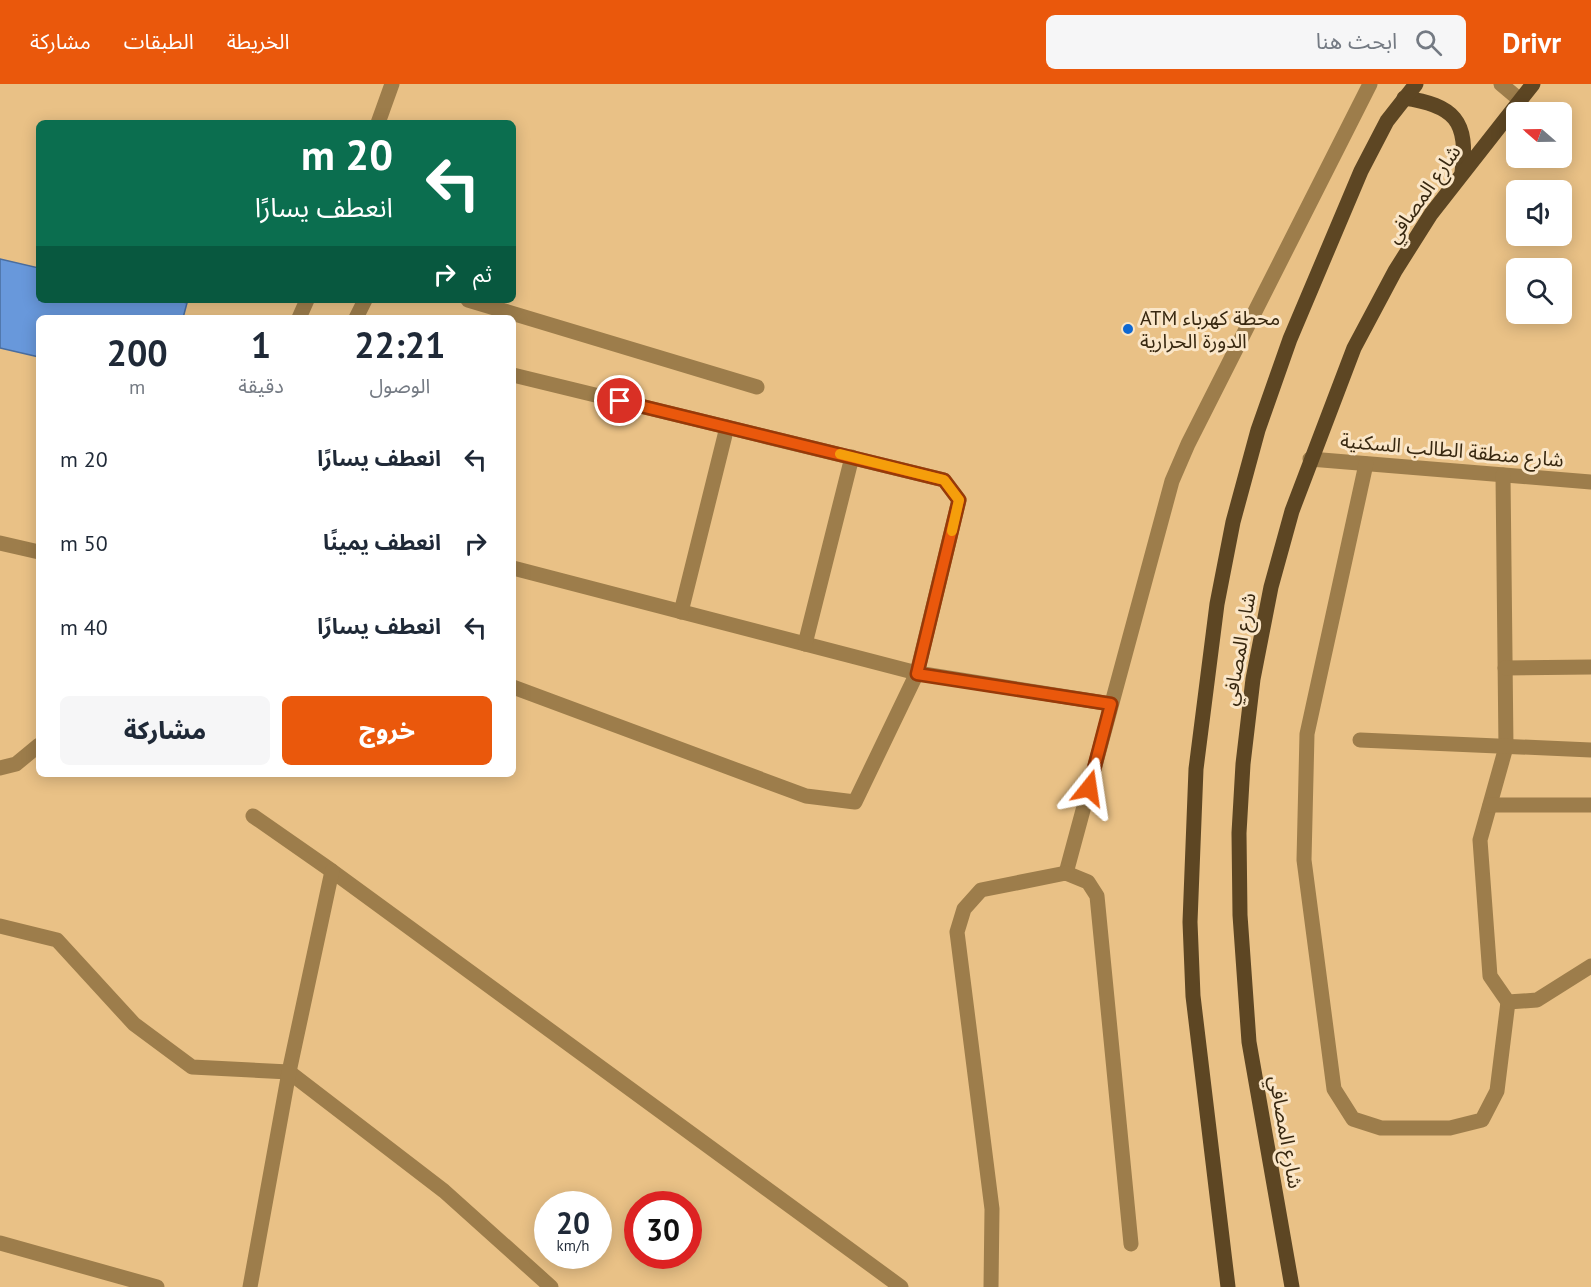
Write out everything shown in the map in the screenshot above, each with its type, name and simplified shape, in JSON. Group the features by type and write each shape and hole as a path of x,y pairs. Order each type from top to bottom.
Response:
{"main road":[{"name":"شارع المصافي","path":"1228,1287 1193,996 1190,922 1196,769 1217,604 1236,510 1258,430 1290,339 1361,171 1387,121 1416,84"},
{"name":"شارع المصافي","path":"1292,1287 1249,1041 1240,915 1239,833 1243,764 1255,667 1271,587 1292,511 1310,459 1354,348 1431,214 1533,84"},
{"path":"1404,98 1435,104 1455,118 1464,137 1465,150 1461,174"}],"street":[{"path":"379,120 393,84"},
{"path":"1066,873 1172,481 1188,444 1370,84"},
{"path":"1501,84 1520,100"},
{"path":"478,303 757,387"},
{"path":"516,376 944,480 959,500 917,674 855,802 806,796 516,688"},
{"path":"681,612 727,427"},
{"path":"806,644 852,457"},
{"name":"شارع منطقة الطالب السكنية","path":"1310,459 1591,482"},
{"path":"1366,464 1307,734 1304,860 1334,1089 1353,1119 1381,1128 1450,1128 1482,1120 1497,1091 1508,1002 1490,976 1480,840 1506,747 1503,475"},
{"path":"0,543 36,551"},
{"path":"516,569 917,674 1111,704"},
{"path":"1505,668 1591,667"},
{"path":"1360,740 1591,750"},
{"path":"0,768 16,764 36,747"},
{"path":"1490,804 1591,805"},
{"path":"253,816 332,871 901,1287"},
{"path":"250,1287 289,1072 332,871"},
{"path":"991,1287 992,1209 957,932 964,909 981,890 1066,873 1088,882 1097,896 1131,1244"},
{"path":"0,926 57,940 134,1024 192,1067 289,1072 444,1191 551,1287"},
{"path":"1508,1002 1537,1000 1591,966"},
{"path":"0,1244 157,1287"}],"building":[{"path":"0,259 36,267 36,303 187,303 184,315 36,315 36,356 0,348"}],"slow traffic":[{"path":"840,454 944,480 959,500 952,531"}],"place":[{"name":"ATM محطة كهرباء الدورة الحرارية","path":"1128,329"}],"route":[{"path":"620,401 944,480 959,500 917,674 1111,704 1089,788"}]}
